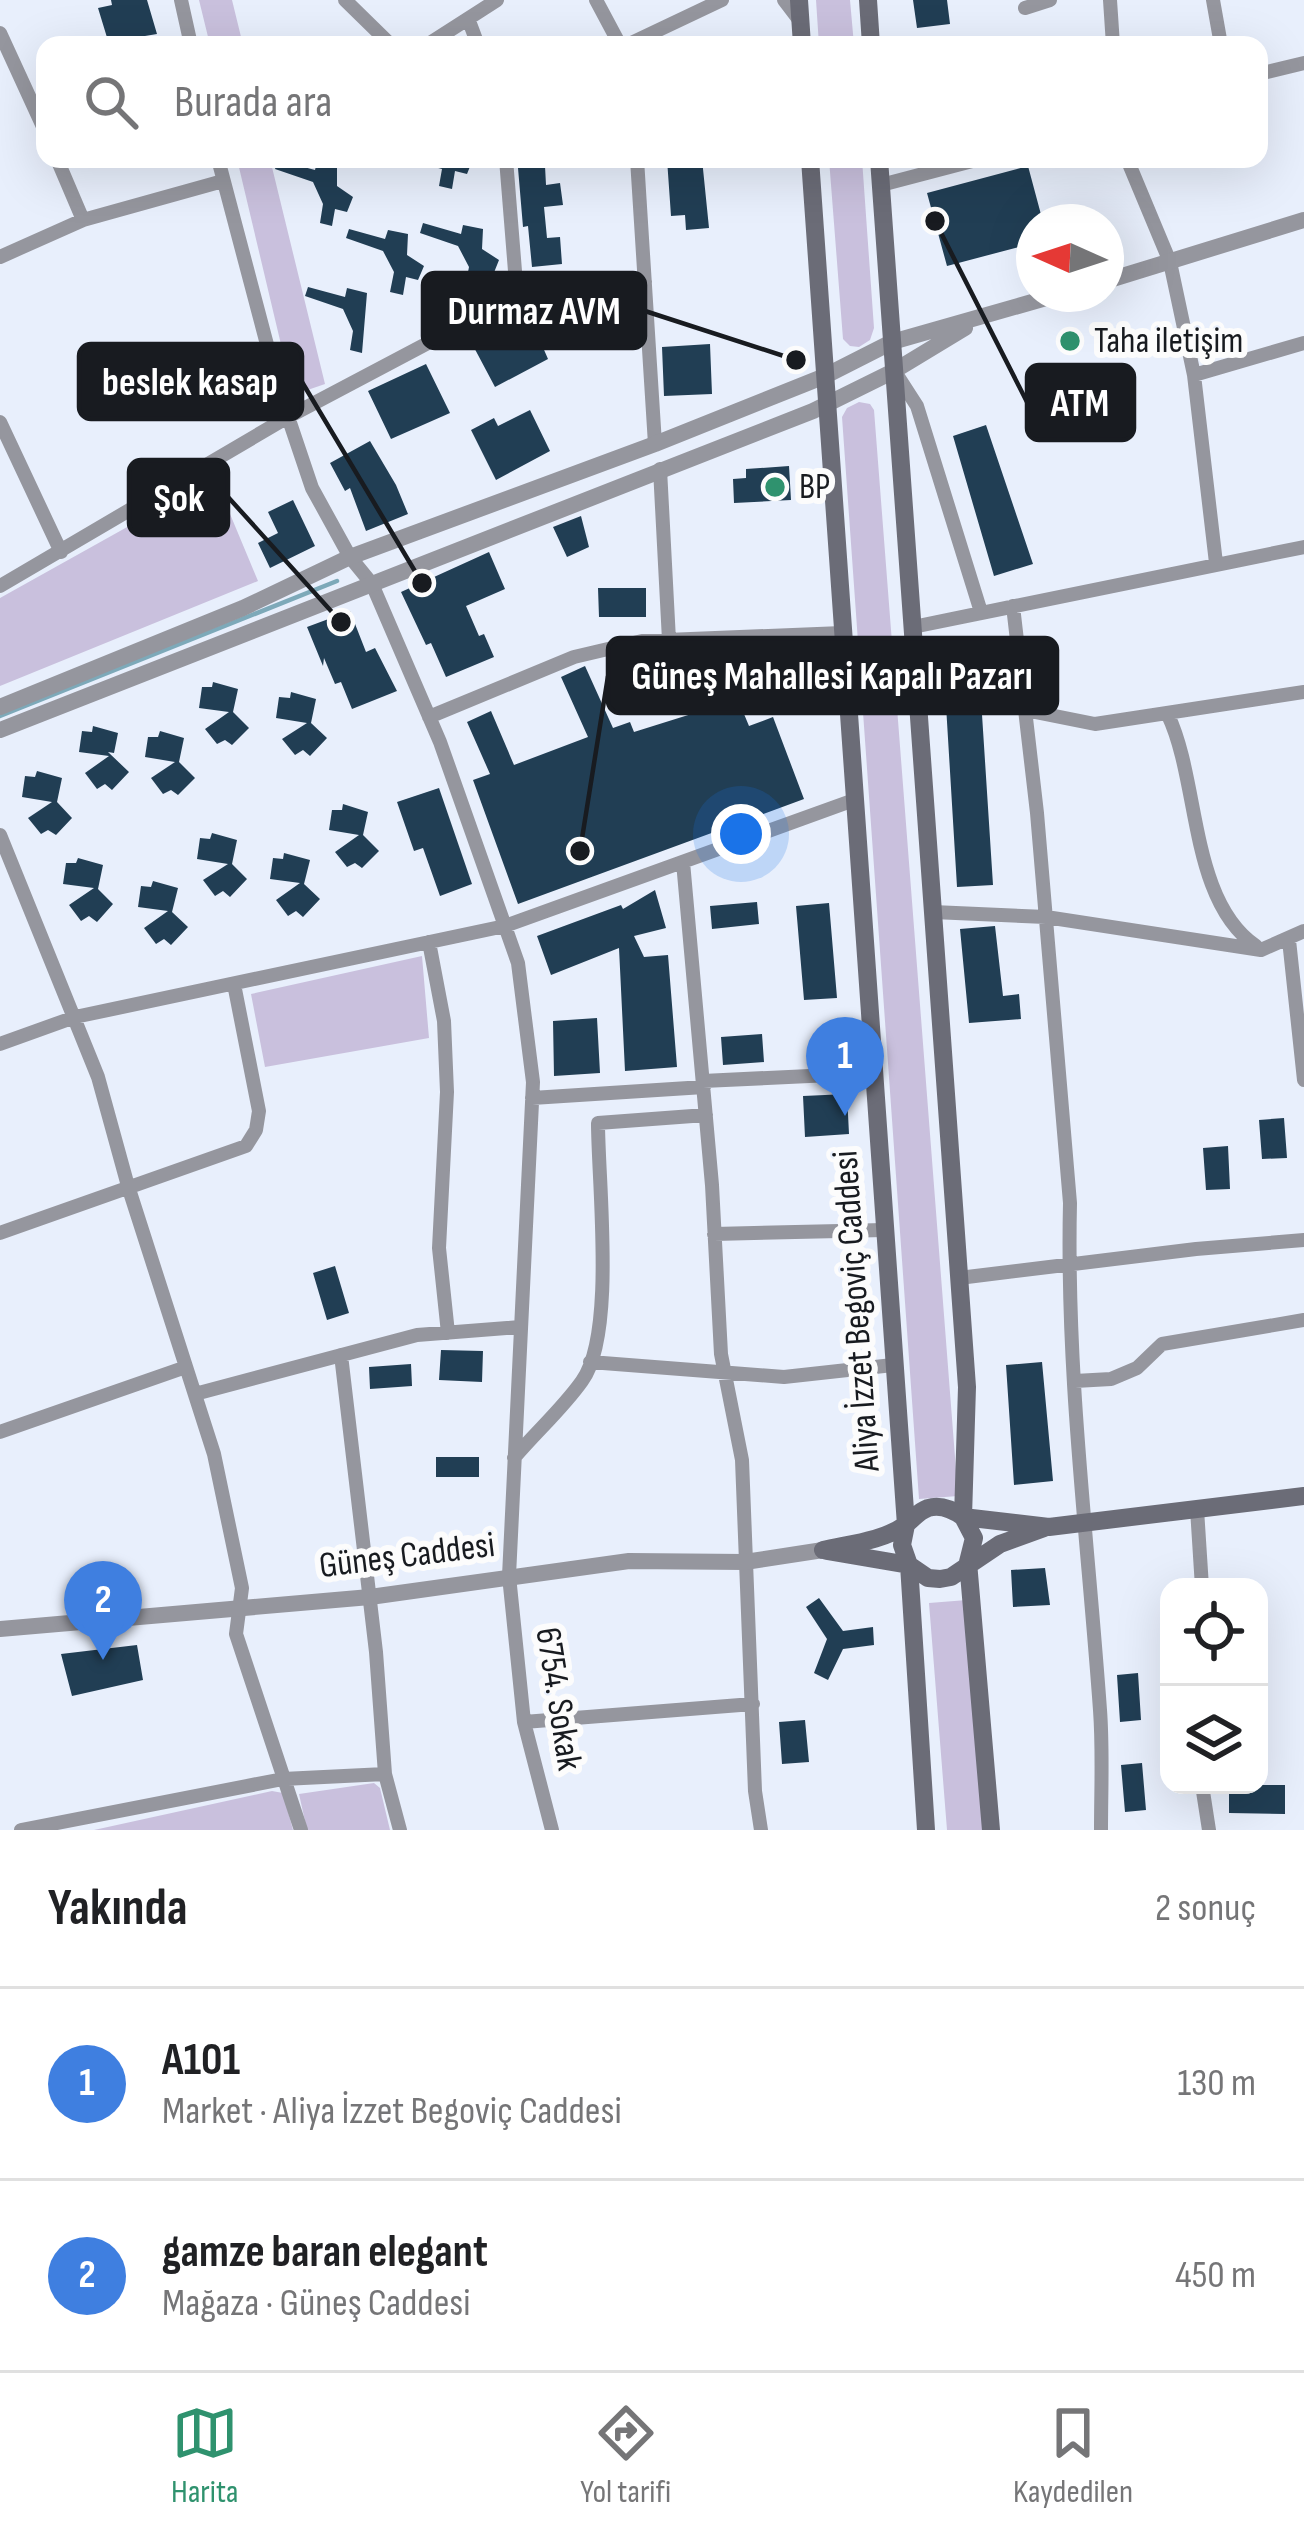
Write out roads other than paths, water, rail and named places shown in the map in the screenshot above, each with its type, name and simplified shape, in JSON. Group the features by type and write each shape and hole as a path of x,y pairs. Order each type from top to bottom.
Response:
{"main road":[{"path":"868,0 870,36"},
{"name":"Aliya İzzet Begoviç Caddesi","path":"811,168 906,1525"},
{"path":"880,168 967,1388 963,1517"},
{"path":"963,1517 1049,1526 1082,1524 1304,1496"},
{"path":"823,1550 872,1539 933,1507 954,1510 963,1517 974,1538 968,1562 991,1830"},
{"path":"906,1525 902,1545 909,1565 926,1830"},
{"path":"823,1550 909,1565 928,1578 940,1579 951,1577 1000,1544 1049,1526"}],"street":[{"path":"181,0 189,36"},
{"path":"344,0 382,36"},
{"path":"443,36 497,0"},
{"path":"596,0 618,36"},
{"path":"644,36 722,0"},
{"path":"784,0 799,10"},
{"path":"1025,8 1050,0"},
{"path":"1110,0 1112,36"},
{"path":"1213,0 1219,36"},
{"path":"469,21 475,36"},
{"path":"0,32 36,111"},
{"path":"1268,72 1304,63"},
{"path":"61,168 83,220"},
{"name":"6754. Sokak","path":"220,168 312,488 350,557 372,584 429,717 518,963 532,1098 509,1576 524,1722 552,1830"},
{"path":"507,168 517,296"},
{"path":"638,168 655,444"},
{"path":"881,185 946,168"},
{"path":"1130,168 1170,262 1194,375 1216,563"},
{"path":"0,257 83,220 223,181"},
{"path":"1124,275 1304,220"},
{"path":"0,586 288,417 517,296 645,282"},
{"path":"0,707 243,608 350,557 655,444 825,376 892,342 1016,307"},
{"path":"0,730 827,405 987,316"},
{"path":"1194,375 1304,343"},
{"path":"894,371 917,406 982,612"},
{"path":"0,422 61,552"},
{"path":"660,469 669,640"},
{"path":"913,627 1304,547"},
{"path":"1013,606 1070,1203 1082,1524 1100,1714 1101,1830"},
{"path":"429,717 574,657 642,641 842,633"},
{"path":"1025,710 1095,724 1304,692"},
{"path":"1168,715 1177,733 1213,888 1245,939 1262,950"},
{"path":"0,1044 75,1017 505,926 854,800"},
{"path":"0,835 98,1077 214,1454 242,1588 236,1634 301,1830"},
{"path":"683,862 725,1373 742,1460 755,1791 761,1830"},
{"path":"933,912 1046,917 1262,950 1304,931"},
{"path":"1289,940 1304,1080"},
{"path":"429,942 444,1021 447,1092 439,1248 448,1333"},
{"path":"0,1233 246,1146 258,1121 259,1101 234,984"},
{"path":"532,1098 873,1072"},
{"path":"514,1457 585,1378 597,1340 605,1237 598,1196 598,1123 706,1115"},
{"path":"714,1234 884,1230"},
{"path":"959,1279 1304,1240"},
{"path":"1075,1381 1111,1379 1136,1368 1162,1344 1304,1320"},
{"path":"195,1394 417,1335 520,1327"},
{"path":"341,1354 386,1774 400,1830"},
{"path":"590,1362 784,1377 893,1365"},
{"path":"0,1432 186,1366"},
{"path":"1197,1509 1201,1578"},
{"name":"Güneş Caddesi","path":"0,1629 370,1597 629,1561 745,1562 823,1550"},
{"path":"524,1722 753,1703"},
{"path":"21,1830 283,1779 386,1774"},
{"path":"1203,1794 1209,1830"}],"waterway":[{"path":"0,716 337,581"}],"place":[{"name":"ATM","path":"935,221"},
{"name":"Taha iletişim","path":"1070,341"},
{"name":"Durmaz AVM","path":"796,360"},
{"name":"BP","path":"775,487"},
{"name":"beslek kasap","path":"422,583"},
{"name":"Şok","path":"341,622"},
{"name":"Güneş Mahallesi Kapalı Pazarı","path":"580,851"},
{"name":"A101","path":"845,1116"},
{"name":"gamze baran elegant","path":"103,1660"}]}
